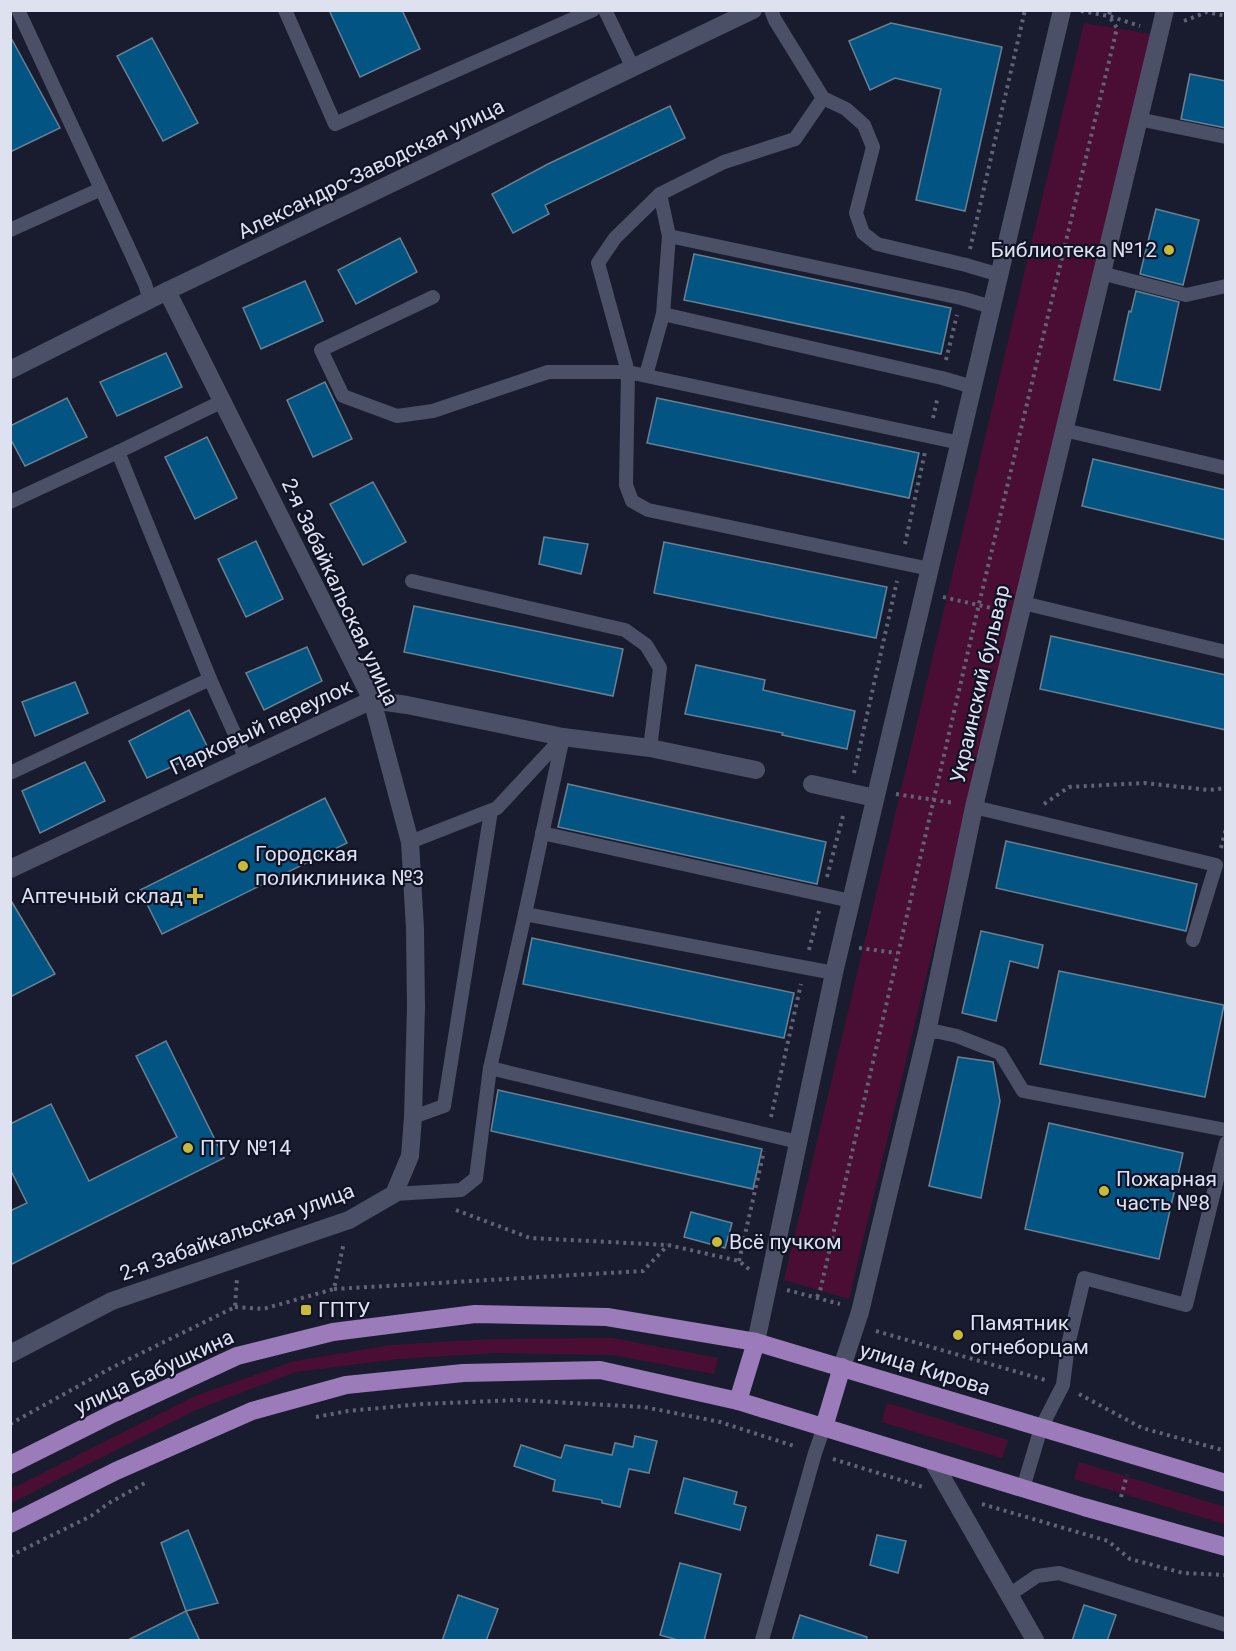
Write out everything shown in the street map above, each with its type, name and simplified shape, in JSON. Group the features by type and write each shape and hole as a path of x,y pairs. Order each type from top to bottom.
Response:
{"main road":[{"name":"улица Бабушкина","path":"10,1465 114,1413 237,1356 322,1334 475,1314 608,1317"},
{"name":"улица Кирова","path":"608,1317 756,1342 1226,1484"},
{"path":"738,1401 756,1342"},
{"path":"824,1427 842,1367"},
{"path":"10,1524 116,1471 252,1411 346,1385 463,1372 600,1370 738,1401 1226,1547"}],"street":[{"name":"Александро-Заводская улица","path":"10,370 167,291 753,10"},
{"path":"756,1342 834,973 1062,10"},
{"name":"Украинский бульвар","path":"842,1367 860,1312 927,1032 974,807 1165,10"},
{"name":"2-я Забайкальская улица","path":"10,1354 112,1301 349,1220 394,1194 410,1156 416,1007 415,928 410,842 372,700 167,291"},
{"name":"Парковый переулок","path":"10,869 372,700 563,737 650,748 756,770"},
{"path":"812,784 849,792 876,794"},
{"path":"932,1460 1035,1641"}],"lane":[{"path":"18,10 150,300"},
{"path":"285,10 335,124 593,10"},
{"path":"604,10 633,68"},
{"path":"771,10 823,98 846,109 864,125 873,147 856,213 863,233 877,244 1000,275"},
{"path":"823,98 795,139 724,162 660,194 615,238 598,263 628,372 626,484 632,501 648,510 930,569"},
{"path":"1138,119 1226,137"},
{"path":"10,230 101,189"},
{"path":"646,375 663,314 669,236 660,194"},
{"path":"669,236 961,298 992,307"},
{"path":"1101,273 1186,295 1226,286"},
{"path":"433,297 321,350 343,396 397,417 433,411 548,372 628,372 960,443"},
{"path":"663,314 973,387"},
{"path":"10,502 223,401"},
{"path":"1064,430 1226,468"},
{"path":"118,452 210,679 246,759"},
{"path":"412,581 625,630 646,645 660,668 650,748"},
{"path":"1021,609 1226,652"},
{"path":"10,773 210,679"},
{"path":"410,842 497,808 563,737"},
{"path":"394,1194 461,1190 476,1178 489,1068 563,737"},
{"path":"974,807 1216,865 1193,940"},
{"path":"413,1117 444,1107 491,811"},
{"path":"542,833 851,901"},
{"path":"525,915 834,973"},
{"path":"927,1032 957,1036 1000,1053 1023,1091 1226,1130"},
{"path":"489,1068 798,1142"},
{"path":"1023,1488 1041,1428 1062,1385 1068,1345 1084,1278 1186,1305 1226,1143"},
{"path":"762,1641 824,1427"},
{"path":"1010,1595 1037,1576 1059,1574 1226,1625"}],"path":[{"path":"966,265 1025,10"},
{"path":"817,1298 979,604 1117,28 1109,16 1110,10"},
{"path":"739,1261 805,968 849,792 961,298"},
{"path":"896,587 979,604 1021,609"},
{"path":"1023,818 1068,786 1144,783 1209,790 1226,788"},
{"path":"876,794 974,807"},
{"path":"334,1289 346,1233"},
{"path":"235,1307 263,1309 334,1289 643,1271 668,1245"},
{"path":"316,1417 348,1411 422,1404 518,1400 644,1407 720,1422 953,1496 1108,1541 1130,1559 1183,1573 1226,1575"},
{"path":"1108,1541 1142,1428"},
{"path":"10,1556 91,1515 146,1483"}],"shaded area":[{"path":"1084,23 1152,34 849,1299 784,1280"},
{"path":"612,1338 718,1358 714,1374 613,1355 495,1353 398,1359 296,1372 198,1409 11,1503 11,1489 195,1396 295,1361 391,1345 491,1339"},
{"path":"887,1403 1008,1440 1002,1458 882,1422"},
{"path":"1079,1462 1225,1507 1225,1524 1074,1479"}],"building":[{"path":"329,10 402,10 420,49 360,77"},
{"path":"891,23 1002,47 965,211 916,200 941,89 895,78 870,90 849,41"},
{"path":"10,36 60,128 10,152"},
{"path":"152,38 198,123 163,141 117,56"},
{"path":"1190,74 1226,81 1226,128 1181,119"},
{"path":"670,106 685,138 545,205 549,214 513,233 492,194 548,164"},
{"name":"Библиотека №12","path":"1156,209 1199,220 1183,285 1140,274"},
{"path":"400,238 417,272 356,304 338,270"},
{"path":"694,254 951,308 941,354 684,300"},
{"path":"305,281 323,321 261,349 243,308"},
{"path":"1136,291 1179,302 1160,390 1114,380 1129,311 1131,312"},
{"path":"166,353 182,387 117,416 100,382"},
{"path":"325,382 352,439 313,457 287,400"},
{"path":"67,398 87,437 25,466 10,438 10,426"},
{"path":"657,398 919,453 909,498 647,443"},
{"path":"207,437 237,498 195,519 165,457"},
{"path":"1093,459 1226,490 1226,540 1082,506"},
{"path":"373,482 406,542 363,565 330,504"},
{"path":"544,537 588,544 581,574 539,564"},
{"path":"256,541 283,599 246,617 218,559"},
{"path":"664,542 887,587 876,638 654,593"},
{"path":"414,606 623,649 613,696 404,652"},
{"path":"1051,636 1226,675 1226,730 1040,689"},
{"path":"307,647 322,681 264,710 246,673"},
{"path":"696,665 765,680 763,690 855,711 847,749 782,735 783,733 685,714"},
{"path":"75,682 88,713 35,736 22,702"},
{"path":"189,710 209,750 147,778 129,741"},
{"path":"85,762 105,801 40,833 22,791"},
{"path":"568,784 826,842 817,884 558,827"},
{"name":"Городская поликлиника №3","path":"325,798 347,843 162,934 140,890"},
{"path":"1006,841 1197,884 1186,931 996,888"},
{"path":"10,899 55,974 10,997"},
{"path":"981,931 1043,945 1038,968 1010,961 996,1021 962,1013"},
{"path":"532,938 794,993 784,1038 523,984"},
{"path":"1059,971 1224,1005 1205,1097 1040,1064"},
{"name":"ПТУ №14","path":"166,1041 224,1158 10,1265 10,1211 27,1203 10,1169 10,1124 51,1104 89,1181 177,1137 136,1056"},
{"path":"958,1057 993,1062 1000,1101 981,1198 929,1186"},
{"path":"498,1090 762,1149 753,1189 491,1131"},
{"name":"Пожарная часть №8","path":"1049,1123 1183,1153 1159,1259 1025,1229"},
{"path":"691,1212 732,1223 725,1248 684,1237"},
{"path":"635,1436 657,1441 649,1473 629,1469 620,1507 602,1503 602,1500 553,1491 555,1480 514,1466 521,1445 561,1458 565,1445 612,1455 615,1443 633,1447"},
{"path":"684,1478 737,1492 734,1504 746,1507 740,1530 675,1513"},
{"path":"188,1530 218,1603 186,1611 161,1543"},
{"path":"877,1535 906,1541 898,1573 870,1565"},
{"path":"680,1563 721,1574 704,1641 681,1641 660,1635"},
{"path":"458,1595 498,1609 486,1641 442,1641"},
{"path":"1084,1605 1116,1615 1107,1641 1072,1641"},
{"path":"186,1611 200,1641 126,1641"},
{"path":"800,1615 867,1637 866,1641 792,1641"}],"place":[{"name":"Библиотека №12","path":"1169,250"},
{"name":"Городская поликлиника №3","path":"243,866"},
{"name":"Аптечный склад","path":"195,896"},
{"name":"ПТУ №14","path":"188,1148"},
{"name":"Пожарная часть №8","path":"1104,1191"},
{"name":"Всё пучком","path":"717,1242"},
{"name":"ГПТУ","path":"306,1310"},
{"name":"Памятник огнеборцам","path":"958,1335"}]}
